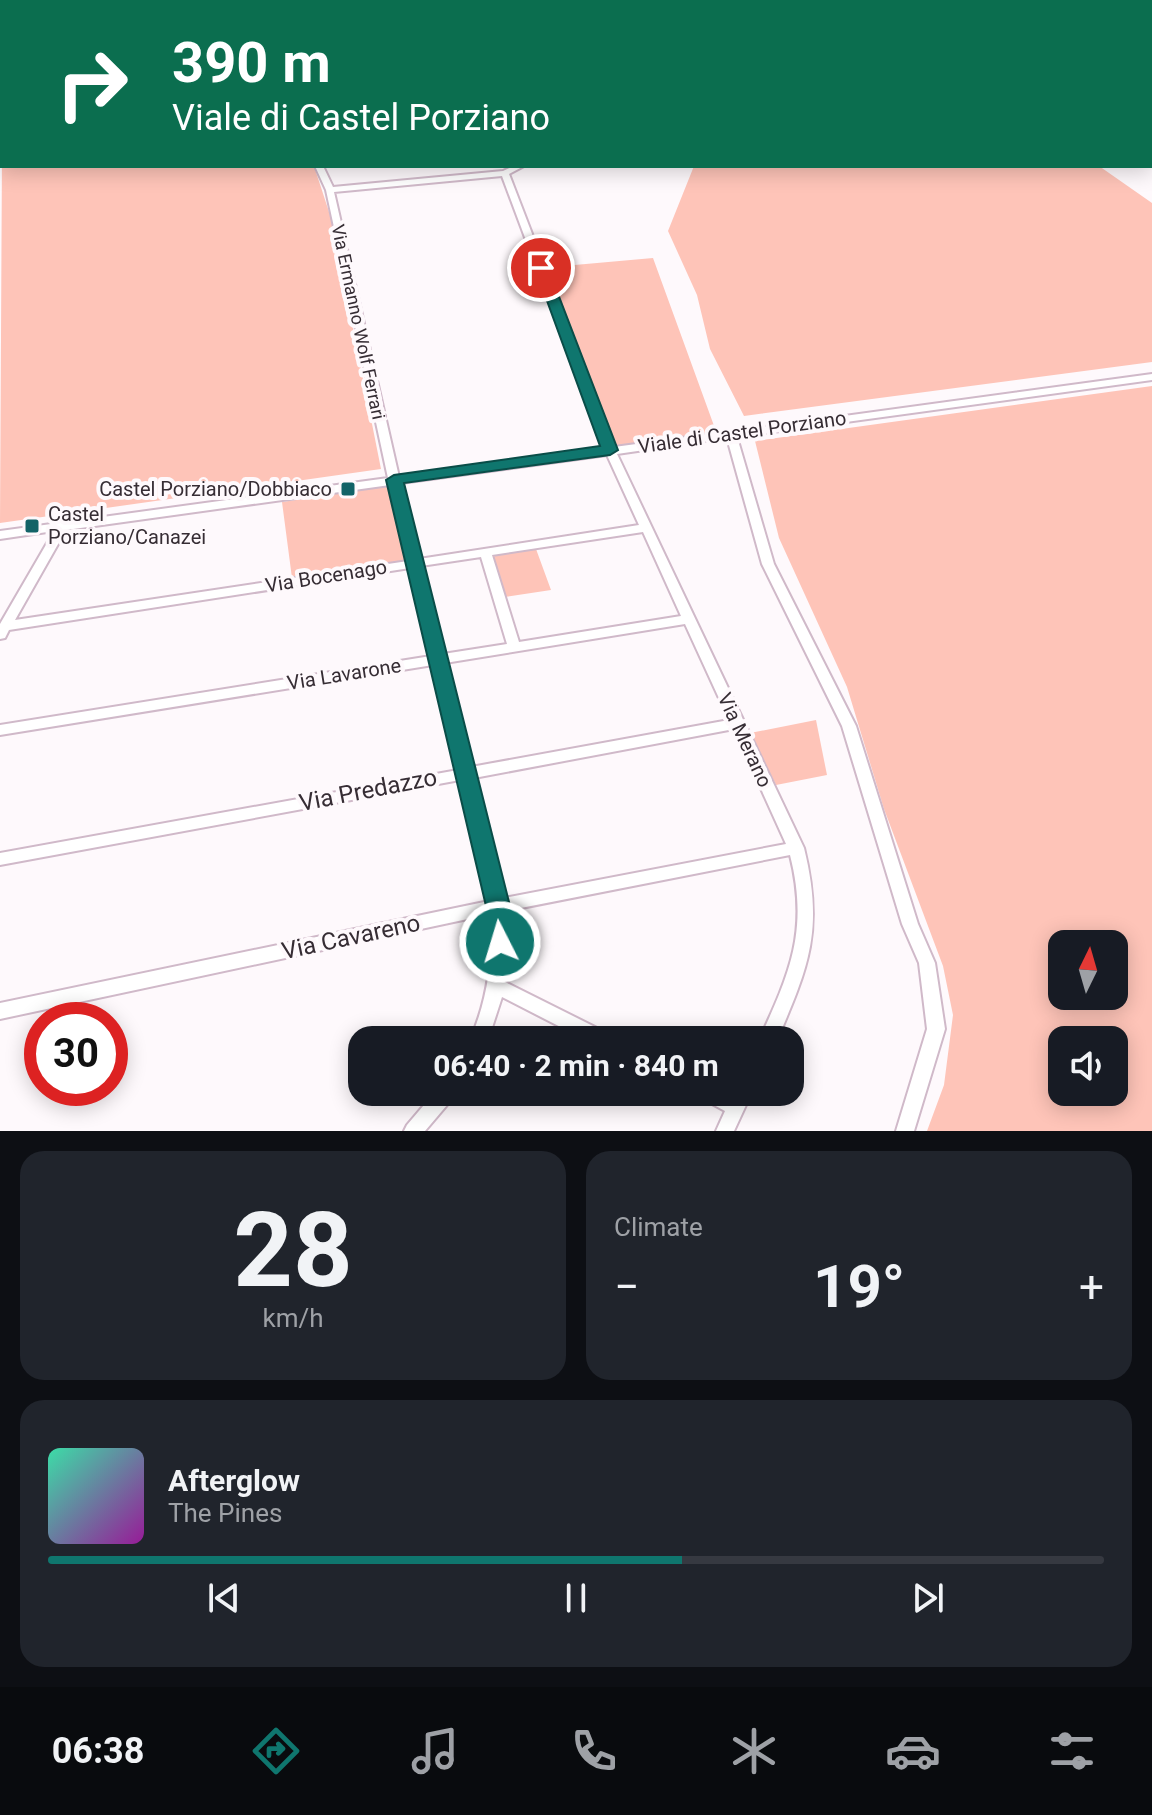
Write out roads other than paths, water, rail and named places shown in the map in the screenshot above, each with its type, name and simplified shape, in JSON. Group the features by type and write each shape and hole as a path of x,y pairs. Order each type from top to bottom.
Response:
{"street":[{"name":"Via Ermanno Wolf Ferrari","path":"320,168 330,190 394,480 498,906 500,942 497,986 484,1026"},
{"path":"330,190 505,173 516,168"},
{"name":"Via Merano","path":"505,173 610,450 796,848 807,883 808,921 799,973 774,1026"},
{"name":"Viale di Castel Porziano","path":"0,535 1152,377"},
{"path":"731,433 768,564 849,726 910,924 927,963 936,1029 905,1131"},
{"path":"3,630 63,525"},
{"name":"Via Bocenago","path":"3,630 646,528"},
{"path":"485,552 514,646"},
{"name":"Via Lavarone","path":"0,730 689,619"},
{"name":"Via Predazzo","path":"0,859 465,771 736,724"},
{"name":"Via Cavareno","path":"0,1011 498,906 796,848"},
{"path":"497,986 576,1026"},
{"path":"413,1131 435,1106"},
{"path":"725,1131 737,1106"}],"place":[{"name":"Castel Porziano/Dobbiaco","path":"348,489"},
{"name":"Castel Porziano/Canazei","path":"32,526"}]}
